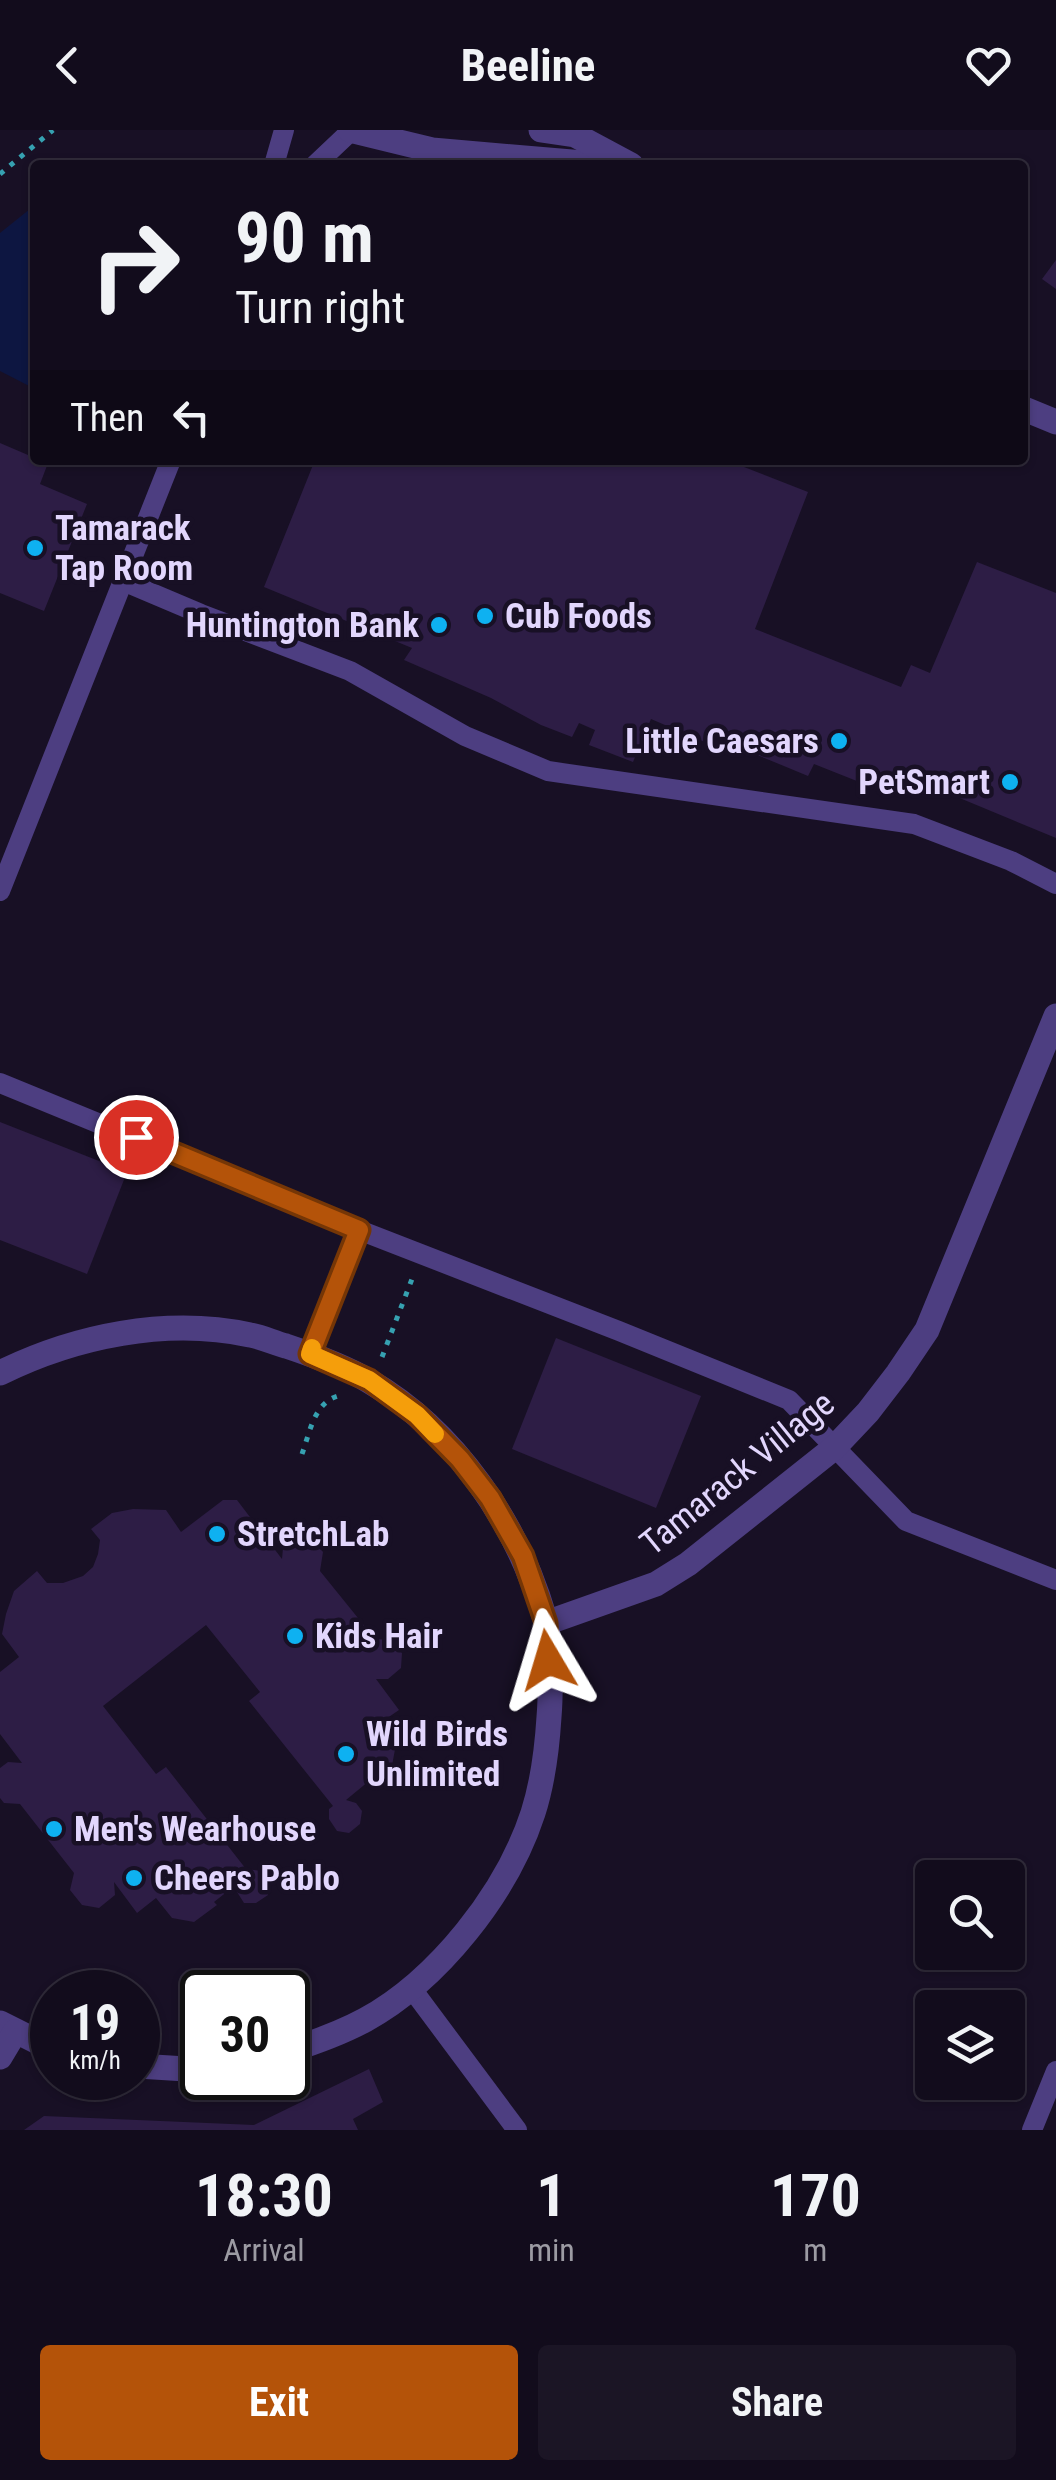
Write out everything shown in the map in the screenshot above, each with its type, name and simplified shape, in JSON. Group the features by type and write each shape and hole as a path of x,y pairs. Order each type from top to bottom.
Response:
{"street":[{"path":"352,130 432,150 549,160"},
{"path":"541,130 575,135 622,160"},
{"path":"1028,410 1056,422"},
{"name":"Tamarack Village","path":"546,1623 656,1584 688,1564 834,1448 868,1412 926,1330 1056,1016"},
{"path":"0,1373 70,1344 159,1330 200,1329 250,1335 310,1354 369,1380 417,1415 460,1459 490,1498 523,1556 546,1623 550,1698 546,1755 533,1814 488,1903 412,1989 364,2020 310,2044"},
{"path":"0,2057 7,2027 30,2038"}],"lane":[{"path":"275,160 284,130"},
{"path":"320,160 352,130"},
{"path":"0,891 170,465"},
{"path":"123,581 350,671 465,736 548,771 914,824 1011,861 1056,884"},
{"path":"0,1083 789,1400 906,1521 1056,1580"},
{"path":"310,1354 359,1230"},
{"path":"412,1989 517,2130"},
{"path":"1032,2130 1056,2071"}],"path":[{"path":"0,174 53,130"}],"shaded area":[{"path":"30,209 30,386 0,371 0,233"}],"building":[{"path":"1056,260 1056,289 1042,279"},
{"name":"Tamarack Tap Room","path":"0,443 30,456 30,465 47,465 40,484 87,504 44,611 0,593"},
{"path":"313,465 739,465 808,492 755,629 901,687 911,665 930,673 977,562 1056,593 1056,838 897,772 887,793 814,764 808,776 709,735 707,743 651,719 633,762 589,745 595,730 579,723 572,737 541,725 404,660 412,648 264,587"},
{"path":"0,1122 127,1172 87,1274 0,1240"},
{"path":"556,1338 701,1396 656,1508 512,1449"},
{"path":"223,1500 237,1500 282,1559 283,1548 299,1536 312,1539 323,1552 320,1571 375,1639 391,1640 402,1653 401,1668 388,1679 376,1679 399,1710 380,1723 396,1744 391,1771 372,1784 369,1781 346,1800 356,1803 362,1811 360,1824 349,1833 337,1831 329,1819 333,1806 249,1701 260,1692 206,1625 103,1706 156,1774 166,1767 246,1869 261,1871 269,1881 268,1895 256,1903 244,1903 237,1892 238,1883 194,1922 172,1918 156,1898 137,1913 114,1882 115,1895 99,1908 82,1905 70,1890 74,1873 20,1804 4,1803 0,1798 0,1768 8,1762 22,1763 0,1734 0,1672 19,1657 2,1634 14,1591 37,1571 47,1583 63,1583 83,1576 93,1567 98,1554 100,1540 91,1529 112,1513 166,1510 181,1532"},
{"path":"369,2069 383,2102 353,2119 358,2130 24,2130 44,2116 254,2125"}],"slow traffic":[{"path":"312,1348 310,1354 369,1380 417,1415 435,1434"}],"place":[{"name":"Tamarack Tap Room","path":"35,548"},
{"name":"Cub Foods","path":"485,616"},
{"name":"Huntington Bank","path":"439,625"},
{"name":"Little Caesars","path":"839,741"},
{"name":"PetSmart","path":"1010,782"},
{"name":"StretchLab","path":"217,1534"},
{"name":"Kids Hair","path":"295,1636"},
{"name":"Wild Birds Unlimited","path":"346,1754"},
{"name":"Men's Wearhouse","path":"54,1829"},
{"name":"Cheers Pablo","path":"134,1878"}],"route":[{"path":"136,1137 359,1230 310,1354 369,1380 417,1415 460,1459 490,1498 523,1556 546,1623 548,1660"}]}
